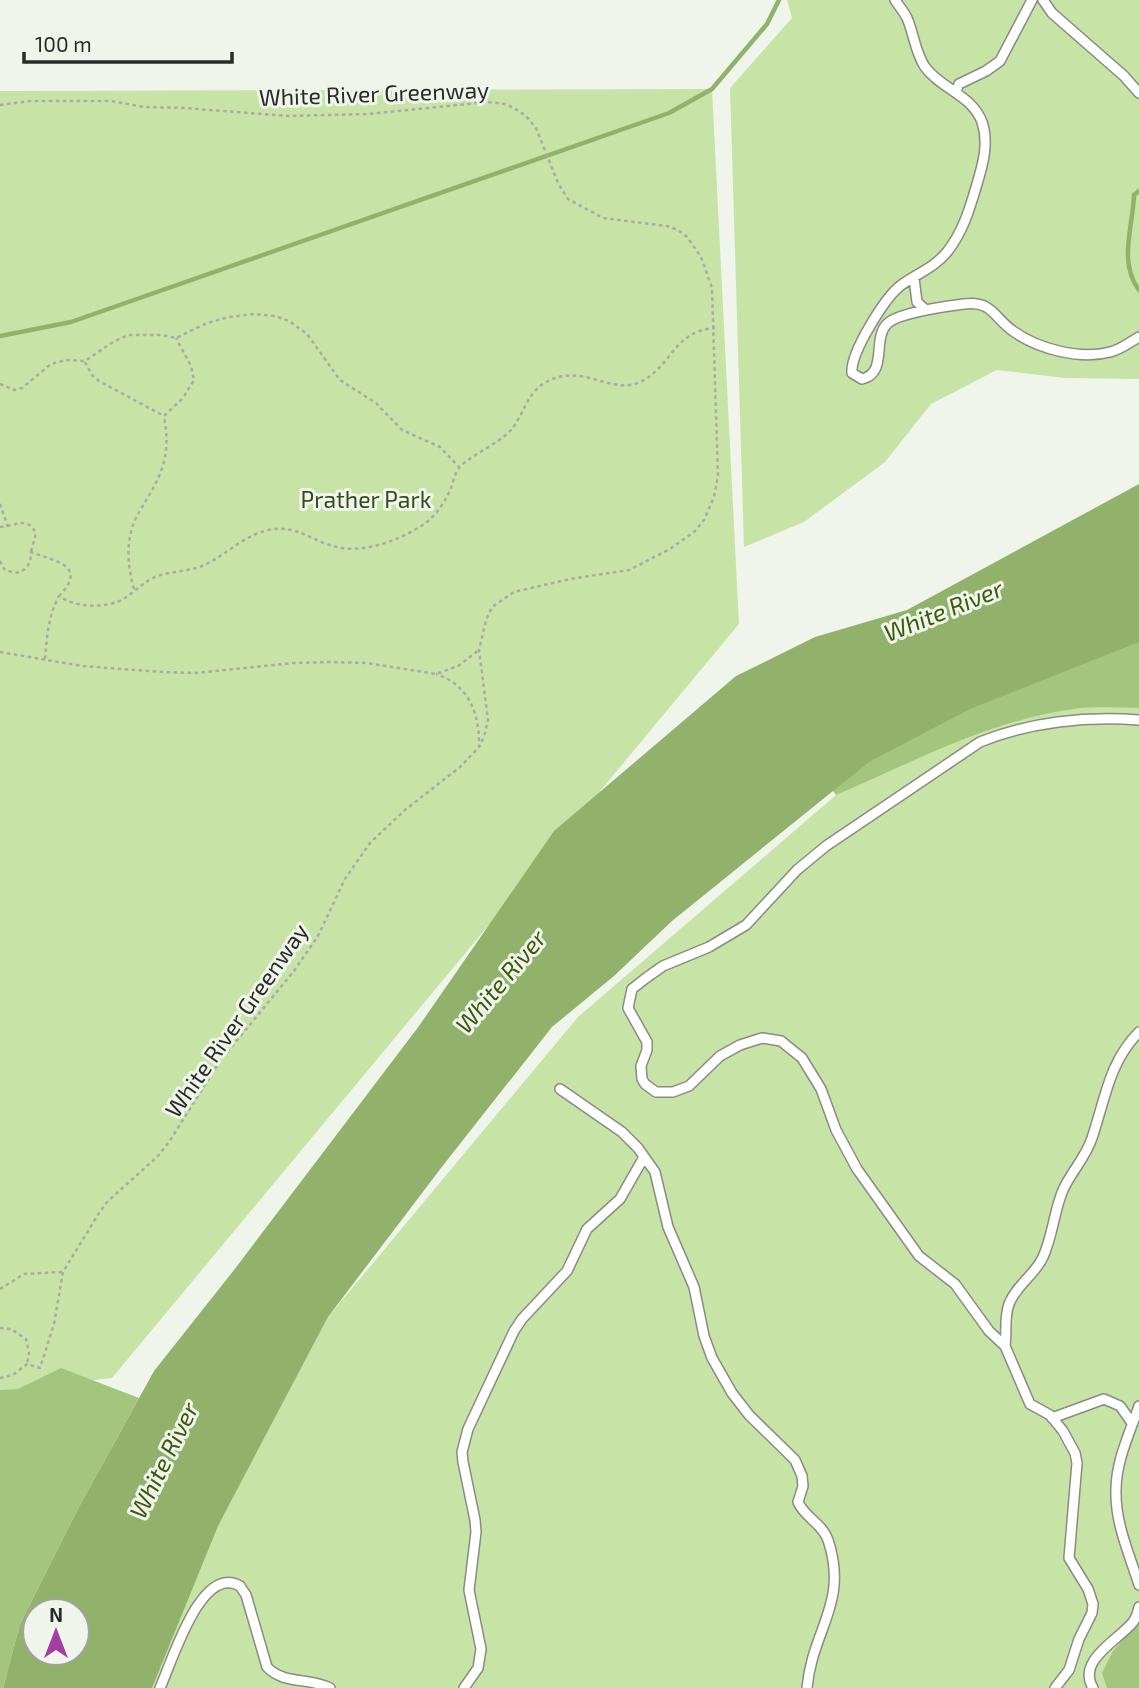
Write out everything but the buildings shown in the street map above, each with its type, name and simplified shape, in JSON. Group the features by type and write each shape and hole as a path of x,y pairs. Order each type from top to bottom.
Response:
{"lane":[{"path":"895,0 906,17 925,67 956,91 979,116 985,134 984,157 972,199 956,239 942,258 902,285 888,299 853,358 852,373 862,379 869,377 879,359 886,325 913,313 963,304 982,304 1014,332 1061,351 1086,354 1111,352 1139,337"},
{"path":"956,91 959,84 1000,61 1032,0"},
{"path":"1043,0 1052,13 1124,76 1139,93"},
{"path":"914,278 917,302 926,310"},
{"path":"1055,1688 1069,1670 1079,1639 1093,1613 1088,1589 1069,1558 1077,1463 1063,1431 1052,1418 1030,1404 1005,1346 989,1331 955,1284 919,1256 857,1169 836,1130 821,1089 802,1058 792,1048 770,1038 751,1041 720,1056 689,1086 673,1092 656,1092 642,1079 641,1066 647,1042 628,1007 632,989 663,966 709,947 746,925 797,870 826,846 980,742 1005,733 1087,718 1139,720"},
{"path":"1005,1346 1006,1315 1010,1301 1044,1255 1058,1203 1073,1171 1089,1146 1111,1074 1120,1055 1139,1032"},
{"path":"561,1089 622,1132 655,1172 668,1227 694,1287 704,1336 712,1358 732,1393 749,1415 795,1460 802,1476 803,1486 798,1502 803,1513 824,1531 836,1576 834,1595 815,1651 807,1688"},
{"path":"464,1688 478,1668 481,1649 468,1590 476,1532 462,1452 468,1429 522,1319 567,1271 587,1229 620,1199 644,1157"},
{"path":"1052,1418 1104,1399 1120,1405 1132,1423"},
{"path":"1139,1406 1118,1472 1116,1502 1124,1543 1139,1584"},
{"path":"160,1688 200,1599 209,1589 226,1581 240,1586 246,1595 267,1667 273,1674 286,1680 307,1680 330,1688"},
{"path":"1093,1688 1090,1675 1097,1656 1132,1623 1139,1607"}],"path":[{"name":"White River Greenway","path":"0,105 30,101 111,101 144,107 301,116 368,114 488,102 505,104 526,117 536,128 558,183 568,199 590,212 621,222 667,226 678,230 687,237 701,257 712,288 719,476 704,520 694,532 670,549 629,570 570,579 506,596 489,612 479,650 488,720 479,747 460,767 405,810 370,843 338,891 308,952 220,1061 157,1157 108,1201 99,1213 63,1272 52,1332 40,1368 27,1364 13,1375 0,1378"},
{"path":"0,384 18,389 51,364 66,360 85,360 128,335 163,335 176,338 207,323 239,315 268,314 289,321 312,339 340,380 376,403 402,430 435,443 459,467"},
{"path":"59,596 83,604 106,605 125,598 134,589 161,575 202,566 242,541 270,530 289,529 306,533 335,546 350,549 381,544 396,538 418,528 437,512 450,491 459,467 508,433 521,416 532,394 548,382 565,376 580,375 615,385 633,385 656,371 681,341 694,333 715,328"},
{"path":"164,416 189,390 195,376 176,338"},
{"path":"85,360 92,375 99,381 164,416"},
{"path":"134,589 129,566 131,533 137,515 163,466 167,439 164,416"},
{"path":"0,504 8,527"},
{"path":"0,527 23,522 33,528 36,537 30,563 23,571 17,573 4,569 0,561"},
{"path":"31,552 69,569 71,582 52,608 45,659"},
{"path":"436,674 458,666 479,650"},
{"path":"0,652 82,666 162,672 196,673 331,662 367,663 436,674 454,681 466,694 478,720 479,747"},
{"path":"0,1289 24,1275 44,1271 63,1272"},
{"path":"0,1328 11,1329 26,1339 29,1353 27,1364"}],"green space":[{"path":"787,0 1139,0 1139,379 1065,378 997,370 931,404 885,462 804,522 744,547 730,88 792,18"},
{"name":"Prather Park","path":"712,89 739,624 112,1378 0,1391 0,91"},
{"path":"1139,664 1139,1688 148,1688 192,1575 328,1317 578,1017 836,795 1062,689"}],"shaded area":[{"path":"1139,597 1139,708 1074,709 1013,722 953,744 836,795 816,769"},
{"path":"61,1368 139,1398 34,1597 21,1597 21,1622 3,1688 0,1688 0,1390 18,1389"},
{"path":"1139,1620 1139,1688 1107,1688 1102,1673 1113,1651"}],"water":[{"name":"White River","path":"1139,484 1139,642 970,709 869,762 672,921 614,976 552,1027 328,1317 218,1526 152,1688 3,1688 21,1622 21,1667 91,1667 91,1597 34,1597 80,1505 154,1371 419,1026 554,831 736,676 815,637 907,610"}],"waterway":[{"path":"0,336 71,322 669,113 712,89 767,24 779,0"},
{"path":"1139,191 1134,195 1128,244 1129,268 1139,290"}]}
